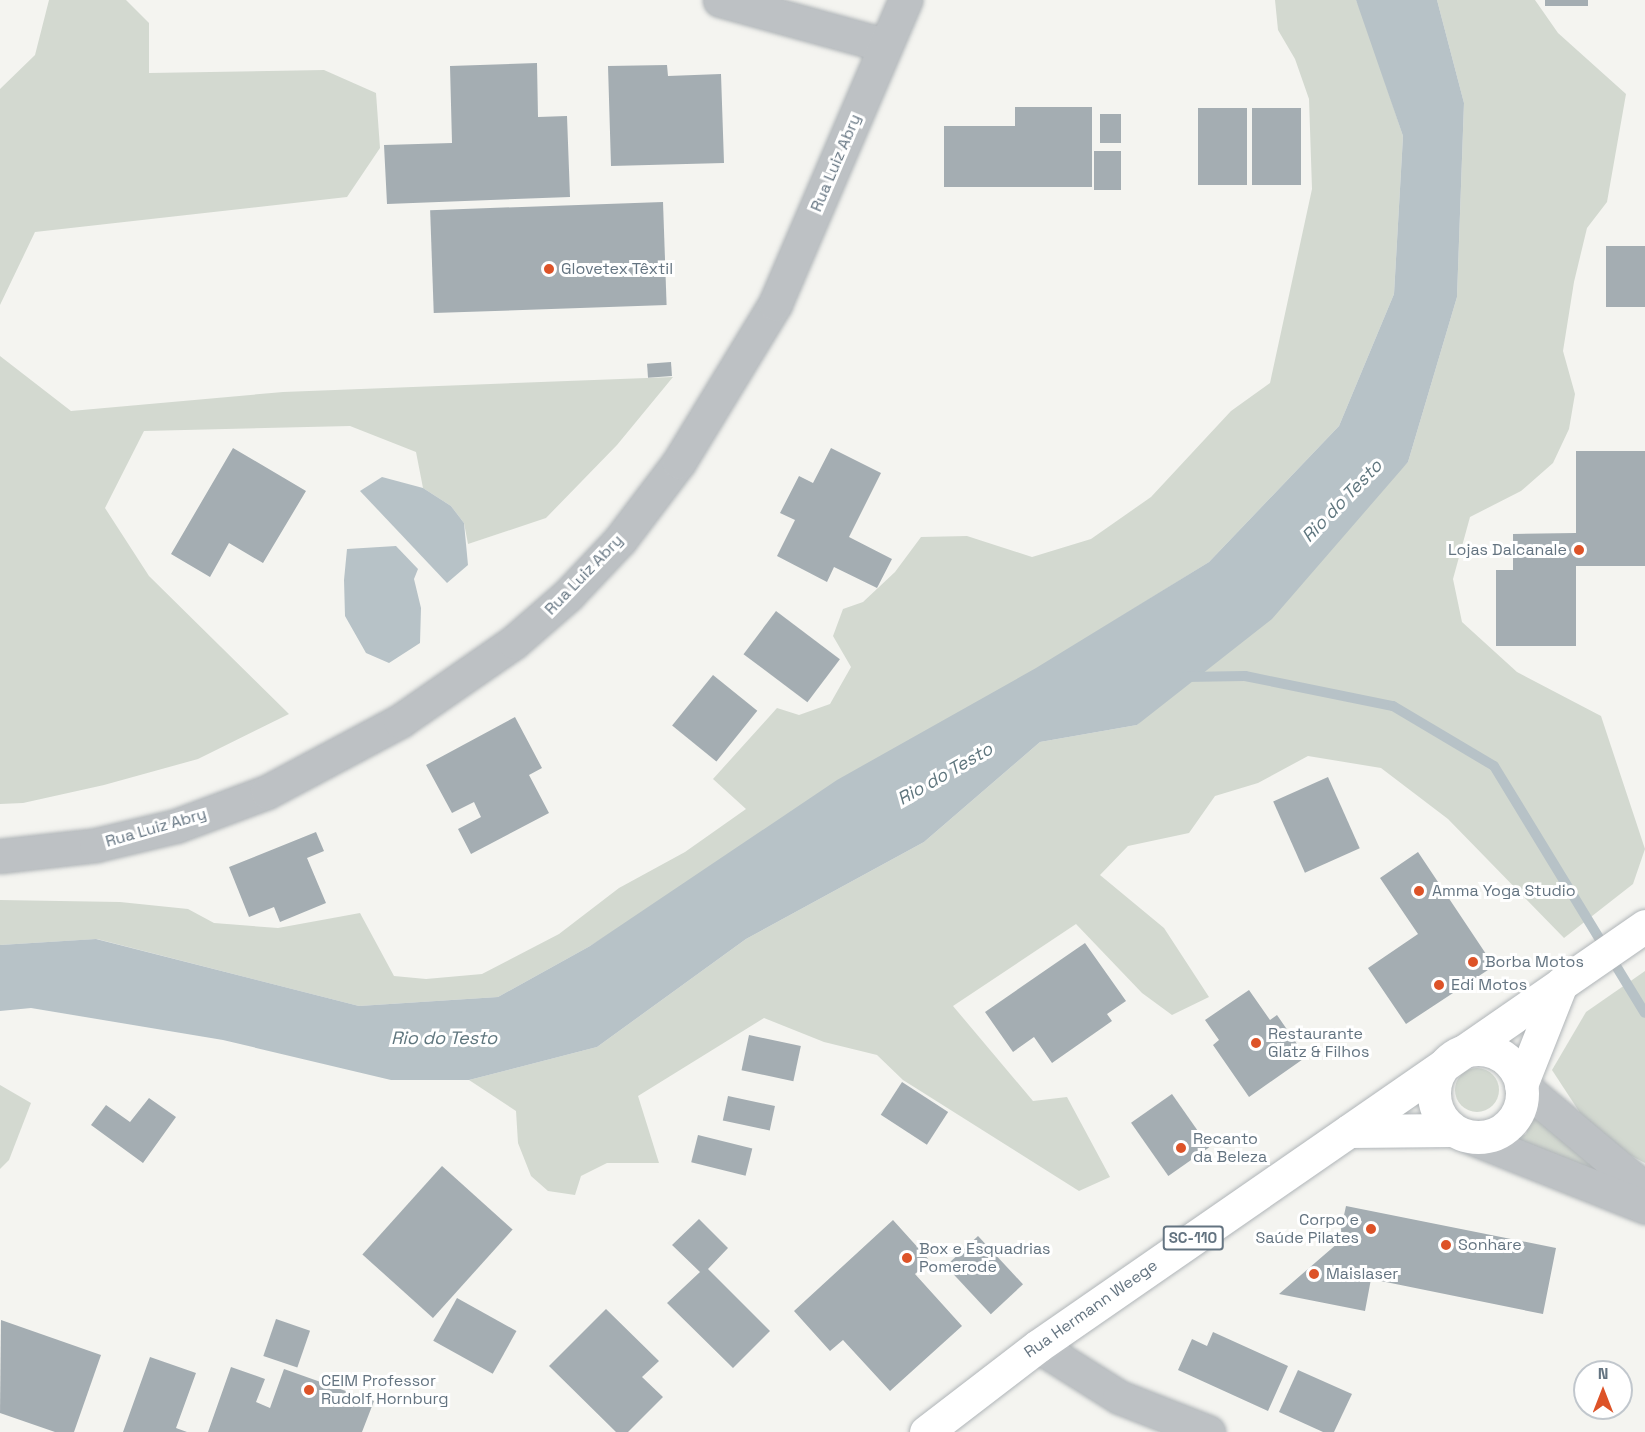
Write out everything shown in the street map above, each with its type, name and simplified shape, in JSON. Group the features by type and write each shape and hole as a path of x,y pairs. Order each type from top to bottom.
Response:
{"main road":[{"name":"Rua Hermann Weege","path":"926,1432 1038,1346 1349,1131 1455,1054 1633,935"},
{"path":"1349,1131 1496,1133 1508,1125 1521,1100 1521,1085 1561,984"},
{"path":"1460,1133 1442,1120 1433,1092 1443,1064 1455,1054 1468,1049 1496,1052 1513,1066 1521,1085"}],"street":[{"path":"720,0 885,45"},
{"name":"Rua Luiz Abry","path":"0,856 96,845 176,826 267,792 419,708 514,642 568,595 620,540 679,462 727,387 775,304 905,0"},
{"path":"1521,1085 1645,1188"},
{"path":"1460,1133 1645,1207"},
{"path":"1038,1346 1119,1397 1208,1432"}],"shaded area":[{"path":"49,0 126,0 149,23 149,73 324,70 376,93 380,148 347,197 35,232 0,305 0,89 35,55"},
{"path":"1275,0 1356,0 1362,13 1403,136 1394,294 1339,426 1209,562 590,946 498,997 359,1006 97,939 0,945 0,900 120,902 188,909 214,923 278,928 360,913 394,976 426,979 482,974 559,934 619,888 685,852 746,809 713,779 777,708 799,715 830,704 851,667 833,636 843,609 863,602 895,572 921,537 967,536 1032,557 1091,539 1151,497 1231,411 1270,383 1312,189 1309,99 1295,59 1278,30"},
{"path":"1437,0 1535,0 1558,33 1626,94 1607,202 1587,228 1574,282 1563,351 1575,394 1569,429 1553,463 1521,491 1470,517 1453,579 1462,622 1517,672 1601,716 1645,849 1633,884 1564,938 1448,819 1381,768 1308,756 1258,783 1215,796 1189,833 1128,846 1100,875 1164,928 1209,997 1172,1015 1142,993 1076,924 953,1006 1033,1101 1067,1097 1110,1177 1079,1191 903,1080 877,1055 824,1042 764,1018 638,1096 659,1163 607,1163 581,1176 575,1195 548,1191 531,1176 518,1143 516,1111 469,1080 597,1047 746,939 924,842 1040,742 1137,725 1408,462 1457,297 1464,103"},
{"path":"0,356 71,411 283,392 673,377 617,445 546,518 468,544 464,523 451,506 423,488 416,452 350,426 144,431 105,508 149,576 289,714 198,759 104,785 23,803 0,804"},
{"path":"1645,971 1645,1163 1620,1150 1586,1122 1552,1070 1586,1012"},
{"path":"1477,1068 1493,1074 1499,1090 1493,1106 1477,1112 1461,1106 1455,1090 1461,1074"},
{"path":"0,1085 31,1103 9,1160 0,1169"},
{"path":"1532,1115 1603,1170 1597,1179 1508,1142 1526,1134"}],"water":[{"name":"Rio do Testo","path":"1356,0 1437,0 1464,103 1457,297 1408,462 1272,619 1137,725 1040,742 924,842 746,939 597,1047 469,1080 391,1080 223,1040 31,1008 0,1011 0,945 96,939 359,1006 498,997 590,946 837,780 1036,668 1209,562 1339,426 1394,294 1403,136"},
{"path":"382,477 423,488 451,506 464,523 468,565 447,583 360,491"},
{"path":"396,546 418,569 414,579 421,608 420,643 389,663 366,653 345,616 344,580 347,549"}],"building":[{"path":"1545,0 1588,0 1588,6 1545,6"},
{"path":"537,63 538,117 567,116 570,197 387,204 384,145 452,143 450,66"},
{"path":"667,65 668,76 721,74 724,163 611,166 608,66"},
{"path":"1015,107 1092,107 1092,187 944,187 944,126 1015,126"},
{"path":"1198,108 1247,108 1247,185 1198,185"},
{"path":"1252,108 1301,108 1301,185 1252,185"},
{"path":"1100,114 1121,114 1121,143 1100,143"},
{"path":"1094,151 1121,151 1121,190 1094,190"},
{"name":"Glovetex Têxtil","path":"663,202 667,305 434,313 430,210"},
{"path":"1606,246 1645,246 1645,307 1606,307"},
{"path":"671,362 672,376 648,378 647,364"},
{"path":"233,448 306,491 263,563 229,543 210,577 171,554"},
{"path":"831,448 881,473 849,537 892,559 877,588 834,567 827,582 777,556 795,520 780,513 799,476 813,483"},
{"name":"Lojas Dalcanale","path":"1576,451 1645,451 1645,566 1576,566 1576,646 1496,646 1496,570 1513,570 1513,534 1576,533"},
{"path":"776,611 840,659 807,702 744,654"},
{"path":"713,675 757,711 716,761 672,726"},
{"path":"515,717 542,768 529,775 549,813 471,854 458,829 481,817 474,802 452,813 426,765"},
{"path":"1328,777 1360,848 1305,873 1273,801"},
{"path":"316,832 324,851 307,858 326,903 280,922 274,907 249,917 229,867"},
{"path":"1418,852 1494,966 1406,1024 1368,968 1418,934 1380,878"},
{"path":"1085,943 1126,1001 1107,1014 1112,1021 1052,1063 1034,1037 1013,1052 985,1012"},
{"name":"Restaurante Glatz & Filhos","path":"1249,990 1270,1020 1277,1015 1306,1057 1249,1097 1213,1045 1219,1040 1205,1020"},
{"path":"749,1035 801,1046 793,1081 742,1070"},
{"path":"902,1082 948,1112 927,1145 881,1115"},
{"path":"1172,1094 1209,1147 1168,1176 1131,1123"},
{"path":"728,1096 775,1106 770,1130 723,1120"},
{"path":"149,1098 176,1117 143,1163 91,1125 106,1105 130,1122"},
{"path":"698,1135 752,1149 746,1176 691,1162"},
{"path":"442,1166 513,1230 433,1318 362,1254"},
{"path":"1346,1206 1556,1248 1543,1314 1371,1279 1365,1311 1279,1294 1338,1243"},
{"path":"699,1219 728,1248 708,1269 770,1331 733,1368 667,1303 700,1272 672,1245"},
{"path":"893,1220 930,1261 915,1274 962,1326 890,1391 843,1340 830,1351 794,1311"},
{"path":"978,1236 1023,1284 991,1314 946,1266"},
{"path":"457,1298 516,1331 493,1374 433,1341"},
{"path":"606,1309 659,1361 642,1377 663,1397 628,1432 616,1432 549,1366"},
{"path":"276,1319 310,1331 297,1368 263,1356"},
{"path":"1,1320 101,1355 74,1432 55,1432 0,1413"},
{"path":"1213,1332 1288,1366 1268,1411 1178,1370 1192,1339 1207,1346"},
{"path":"150,1357 196,1373 176,1428 187,1432 123,1432"},
{"name":"CEIM Professor Rudolf Hornburg","path":"231,1367 265,1379 256,1402 270,1408 284,1369 374,1401 362,1432 208,1432"},
{"path":"1298,1370 1352,1394 1334,1432 1323,1432 1279,1412"}],"waterway":[{"path":"1185,677 1245,676 1393,706 1494,766 1645,1013"}],"place":[{"name":"Glovetex Têxtil","path":"549,269"},
{"name":"Lojas Dalcanale","path":"1579,550"},
{"name":"Amma Yoga Studio","path":"1419,891"},
{"name":"Borba Motos","path":"1473,962"},
{"name":"Edi Motos","path":"1439,985"},
{"name":"Restaurante Glatz & Filhos","path":"1256,1043"},
{"name":"Recanto da Beleza","path":"1181,1148"},
{"name":"Corpo e Saúde Pilates","path":"1371,1229"},
{"name":"Sonhare","path":"1446,1245"},
{"name":"Box e Esquadrias Pomerode","path":"907,1258"},
{"name":"Maislaser","path":"1314,1274"},
{"name":"CEIM Professor Rudolf Hornburg","path":"309,1390"}]}
